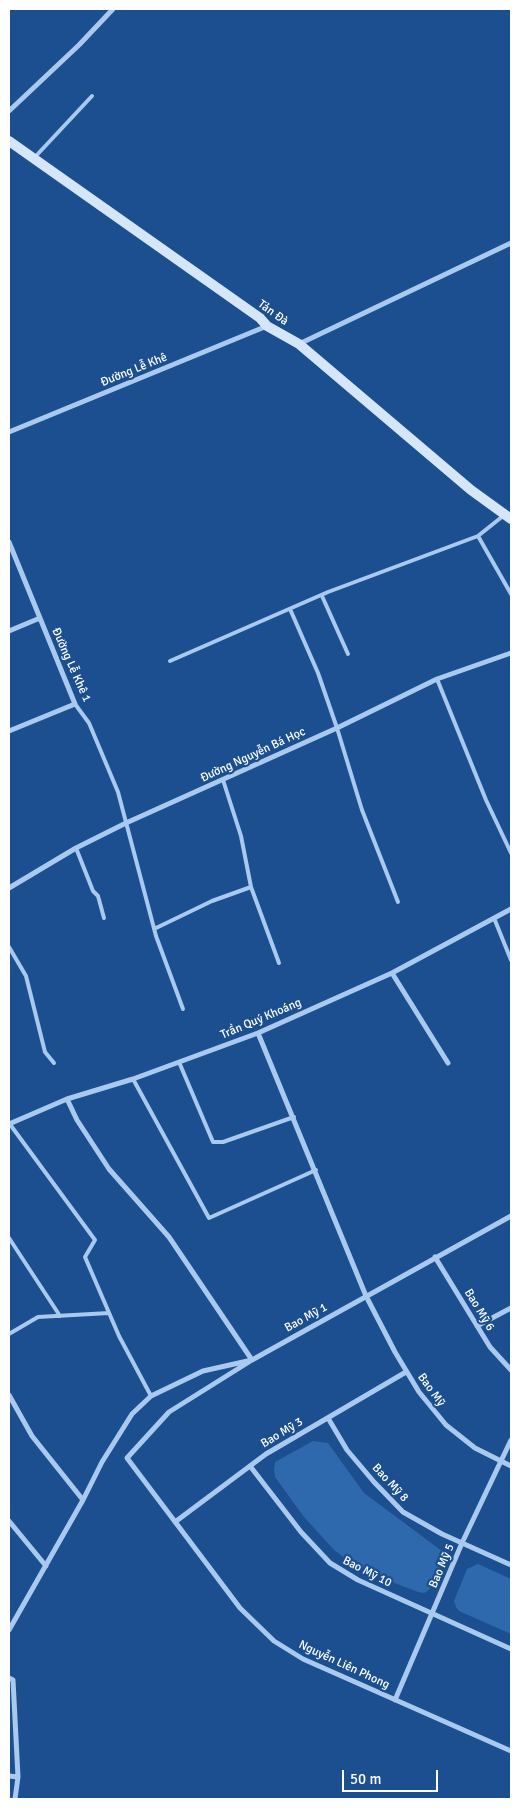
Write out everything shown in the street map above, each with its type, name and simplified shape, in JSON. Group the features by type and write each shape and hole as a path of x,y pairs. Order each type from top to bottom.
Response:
{"main road":[{"name":"Tản Đà","path":"9,141 252,312 267,326 298,344 471,490 508,517"}],"street":[{"path":"9,111 78,45 112,9"},
{"path":"298,344 511,243"},
{"name":"Đường Lễ Khê","path":"9,432 267,326"},
{"name":"Đường Lễ Khê 1","path":"9,542 75,704"},
{"path":"9,631 40,618"},
{"name":"Đường Nguyễn Bá Học","path":"9,888 76,848 126,823 338,728 437,679 511,653"},
{"path":"9,731 75,704"},
{"name":"Trần Quý Khoáng","path":"9,1123 67,1099 132,1079 258,1033 392,973 511,909"},
{"path":"392,973 448,1063"},
{"name":"Bao Mỹ","path":"258,1033 316,1170 366,1296 406,1372 418,1392 446,1425 475,1448 511,1466"},
{"path":"9,1630 116,1438 132,1414 151,1396 203,1371 252,1360 169,1237 109,1169 77,1120 67,1099"},
{"name":"Bao Mỹ 1","path":"126,1458 169,1412 252,1360 511,1216"},
{"name":"Bao Mỹ 6","path":"435,1257 490,1346 511,1370"},
{"path":"477,1326 511,1308"},
{"name":"Bao Mỹ 3","path":"174,1522 250,1466 406,1372"},
{"path":"9,1395 32,1436 83,1500"},
{"name":"Bao Mỹ 8","path":"328,1418 347,1450 403,1512 462,1543 511,1565"},
{"name":"Bao Mỹ 5","path":"395,1700 462,1543 511,1440"},
{"name":"Nguyễn Liên Phong","path":"126,1458 240,1608 274,1641 303,1659 511,1752"},
{"name":"Bao Mỹ 10","path":"250,1466 301,1532 330,1563 358,1580 511,1649"},
{"path":"9,1521 46,1566"},
{"path":"9,1678 13,1680 18,1777 15,1799"},
{"path":"9,1776 18,1777"}],"lane":[{"path":"33,158 92,96"},
{"path":"170,660 322,596 478,536 508,517"},
{"path":"478,536 511,594"},
{"path":"322,596 348,654"},
{"path":"290,609 318,673 338,728 362,810 398,902"},
{"path":"437,679 486,800 511,853"},
{"name":"Đường Lễ Khê 1","path":"75,704 89,723 118,792 154,928 183,1009"},
{"path":"223,780 241,836 251,887 279,963"},
{"path":"76,848 93,891 98,896 104,918"},
{"path":"154,928 212,901 251,887"},
{"path":"494,918 511,960"},
{"path":"9,947 26,976 45,1052 54,1063"},
{"path":"179,1062 213,1142 223,1142 294,1117"},
{"path":"132,1079 209,1218 316,1170"},
{"path":"9,1123 94,1240 85,1257 109,1313 151,1396"},
{"path":"9,1238 60,1316"},
{"path":"9,1334 38,1317 109,1313"}],"shaded area":[{"path":"313,1441 328,1443 364,1493 442,1551 444,1558 429,1590 424,1593 418,1592 379,1577 350,1562 334,1550 304,1517 275,1477 274,1469 275,1462"},
{"path":"478,1564 511,1579 511,1634 459,1611 456,1607 454,1601 467,1569"}]}
